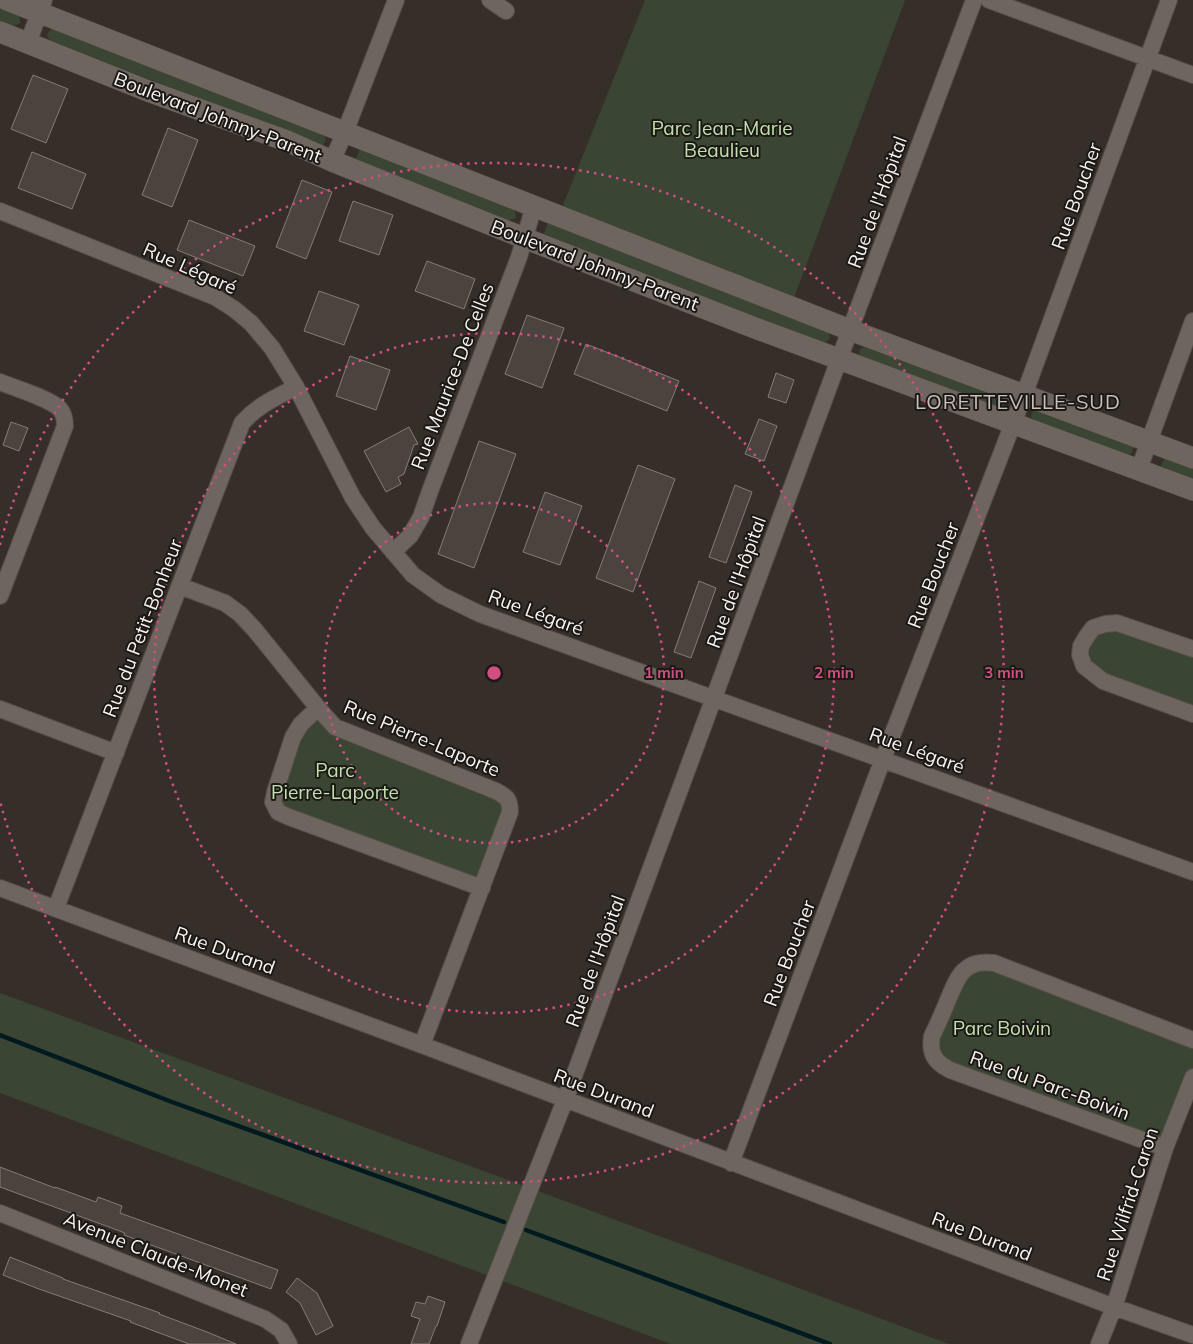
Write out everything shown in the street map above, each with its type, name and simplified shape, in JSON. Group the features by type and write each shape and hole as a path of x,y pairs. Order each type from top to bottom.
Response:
{"street":[{"name":"Boulevard Johnny-Parent","path":"7,0 42,6 345,132 850,330 1193,458"},
{"path":"332,161 396,0"},
{"path":"490,0 506,11"},
{"name":"Rue de l'Hôpital","path":"469,1344 565,1100 974,0"},
{"path":"989,0 1193,75"},
{"name":"Rue Boucher","path":"731,1162 883,759 1014,423 1169,0"},
{"path":"28,43 42,6"},
{"name":"Boulevard Johnny-Parent","path":"0,32 148,91 287,141 524,238 756,328 1193,490"},
{"name":"Rue Maurice-De Celles","path":"392,552 410,536 421,517 519,257 534,206"},
{"name":"Rue Légaré","path":"0,212 215,297 251,323 272,348 296,387 353,498 373,528 414,575 441,595 475,612 1193,872"},
{"path":"1139,470 1193,321"},
{"path":"0,382 55,405 60,409 65,426 0,596"},
{"name":"Rue du Petit-Bonheur","path":"56,908 242,423 260,406 296,387"},
{"name":"Rue Pierre-Laporte","path":"180,586 225,603 240,614 335,727 487,787 505,795 510,802 510,812 422,1045"},
{"path":"1193,649 1117,624 1105,624 1093,628 1081,646 1080,655 1084,666 1103,681 1193,714"},
{"name":"Rue Pierre-Laporte","path":"318,708 301,724 293,737 272,802 278,812 482,888"},
{"path":"0,709 116,753"},
{"name":"Rue Durand","path":"0,888 1193,1335"},
{"name":"Rue du Parc-Boivin","path":"1165,1148 950,1070 940,1064 934,1054 930,1046 932,1036 958,978 973,964 983,962 994,963 1193,1040"},
{"name":"Rue Wilfrid-Caron","path":"1100,1344 1114,1307 1165,1148 1193,1077"},
{"name":"Avenue Claude-Monet","path":"0,1213 265,1319 281,1330 289,1344"}],"green space":[{"name":"Parc Jean-Marie Beaulieu","path":"645,0 905,0 791,306 559,215"},
{"path":"0,8 18,15 20,23 12,25 0,21"},
{"path":"52,29 323,135 326,139 323,146 318,146 52,41 47,35"},
{"path":"360,149 513,209 516,218 508,220 355,160"},
{"path":"548,223 829,333 829,340 822,343 544,234"},
{"path":"865,347 1002,396 1005,399 1005,403 1001,408 863,358 859,351"},
{"path":"1038,409 1131,444 1133,447 1132,453 1129,455 1033,420 1031,417 1032,413"},
{"path":"1165,457 1193,467 1193,480 1160,468"},
{"path":"1105,624 1193,649 1193,714 1093,673 1081,646"},
{"name":"Parc Pierre-Laporte","path":"318,708 335,727 510,802 482,888 289,817 275,792 293,737"},
{"name":"Parc Boivin","path":"983,962 1193,1040 1193,1077 1165,1148 950,1070 932,1036 958,978"},
{"path":"0,993 949,1344 671,1344 0,1093"}],"building":[{"path":"33,75 68,89 46,143 11,129"},
{"path":"168,128 198,140 172,207 142,195"},
{"path":"32,152 86,174 72,209 18,188"},
{"path":"302,180 332,192 306,259 276,247"},
{"path":"353,201 393,215 379,255 339,241"},
{"path":"189,220 255,246 243,276 177,250"},
{"path":"427,261 475,279 464,309 415,291"},
{"path":"319,291 359,305 344,345 304,331"},
{"path":"527,315 564,328 542,388 505,374"},
{"path":"586,344 679,381 667,411 574,374"},
{"path":"350,356 390,370 376,410 336,396"},
{"path":"776,373 794,380 786,403 768,397"},
{"path":"759,419 777,426 764,461 745,454"},
{"path":"11,422 28,428 19,451 3,445"},
{"path":"409,427 418,444 414,445 404,474 398,477 401,484 386,492 364,451"},
{"path":"479,441 516,454 474,568 438,554"},
{"path":"638,465 675,479 633,592 596,578"},
{"path":"735,485 752,492 726,563 709,557"},
{"path":"545,492 582,506 560,565 523,552"},
{"path":"699,581 716,588 691,658 674,652"},
{"path":"0,1167 96,1202 98,1197 122,1206 120,1213 278,1270 271,1289 0,1187"},
{"path":"10,1257 63,1279 160,1313 236,1344 189,1344 131,1321 39,1289 3,1275"},
{"path":"297,1278 317,1293 333,1326 316,1335 300,1303 286,1292"},
{"path":"428,1296 445,1302 437,1326 429,1344 411,1344 420,1319 411,1316 416,1302 425,1304"}],"waterway":[{"path":"0,1035 172,1102 504,1222"},
{"path":"526,1230 830,1344"}],"district":[{"name":"LORETTEVILLE-SUD","path":"1018,401"}]}
